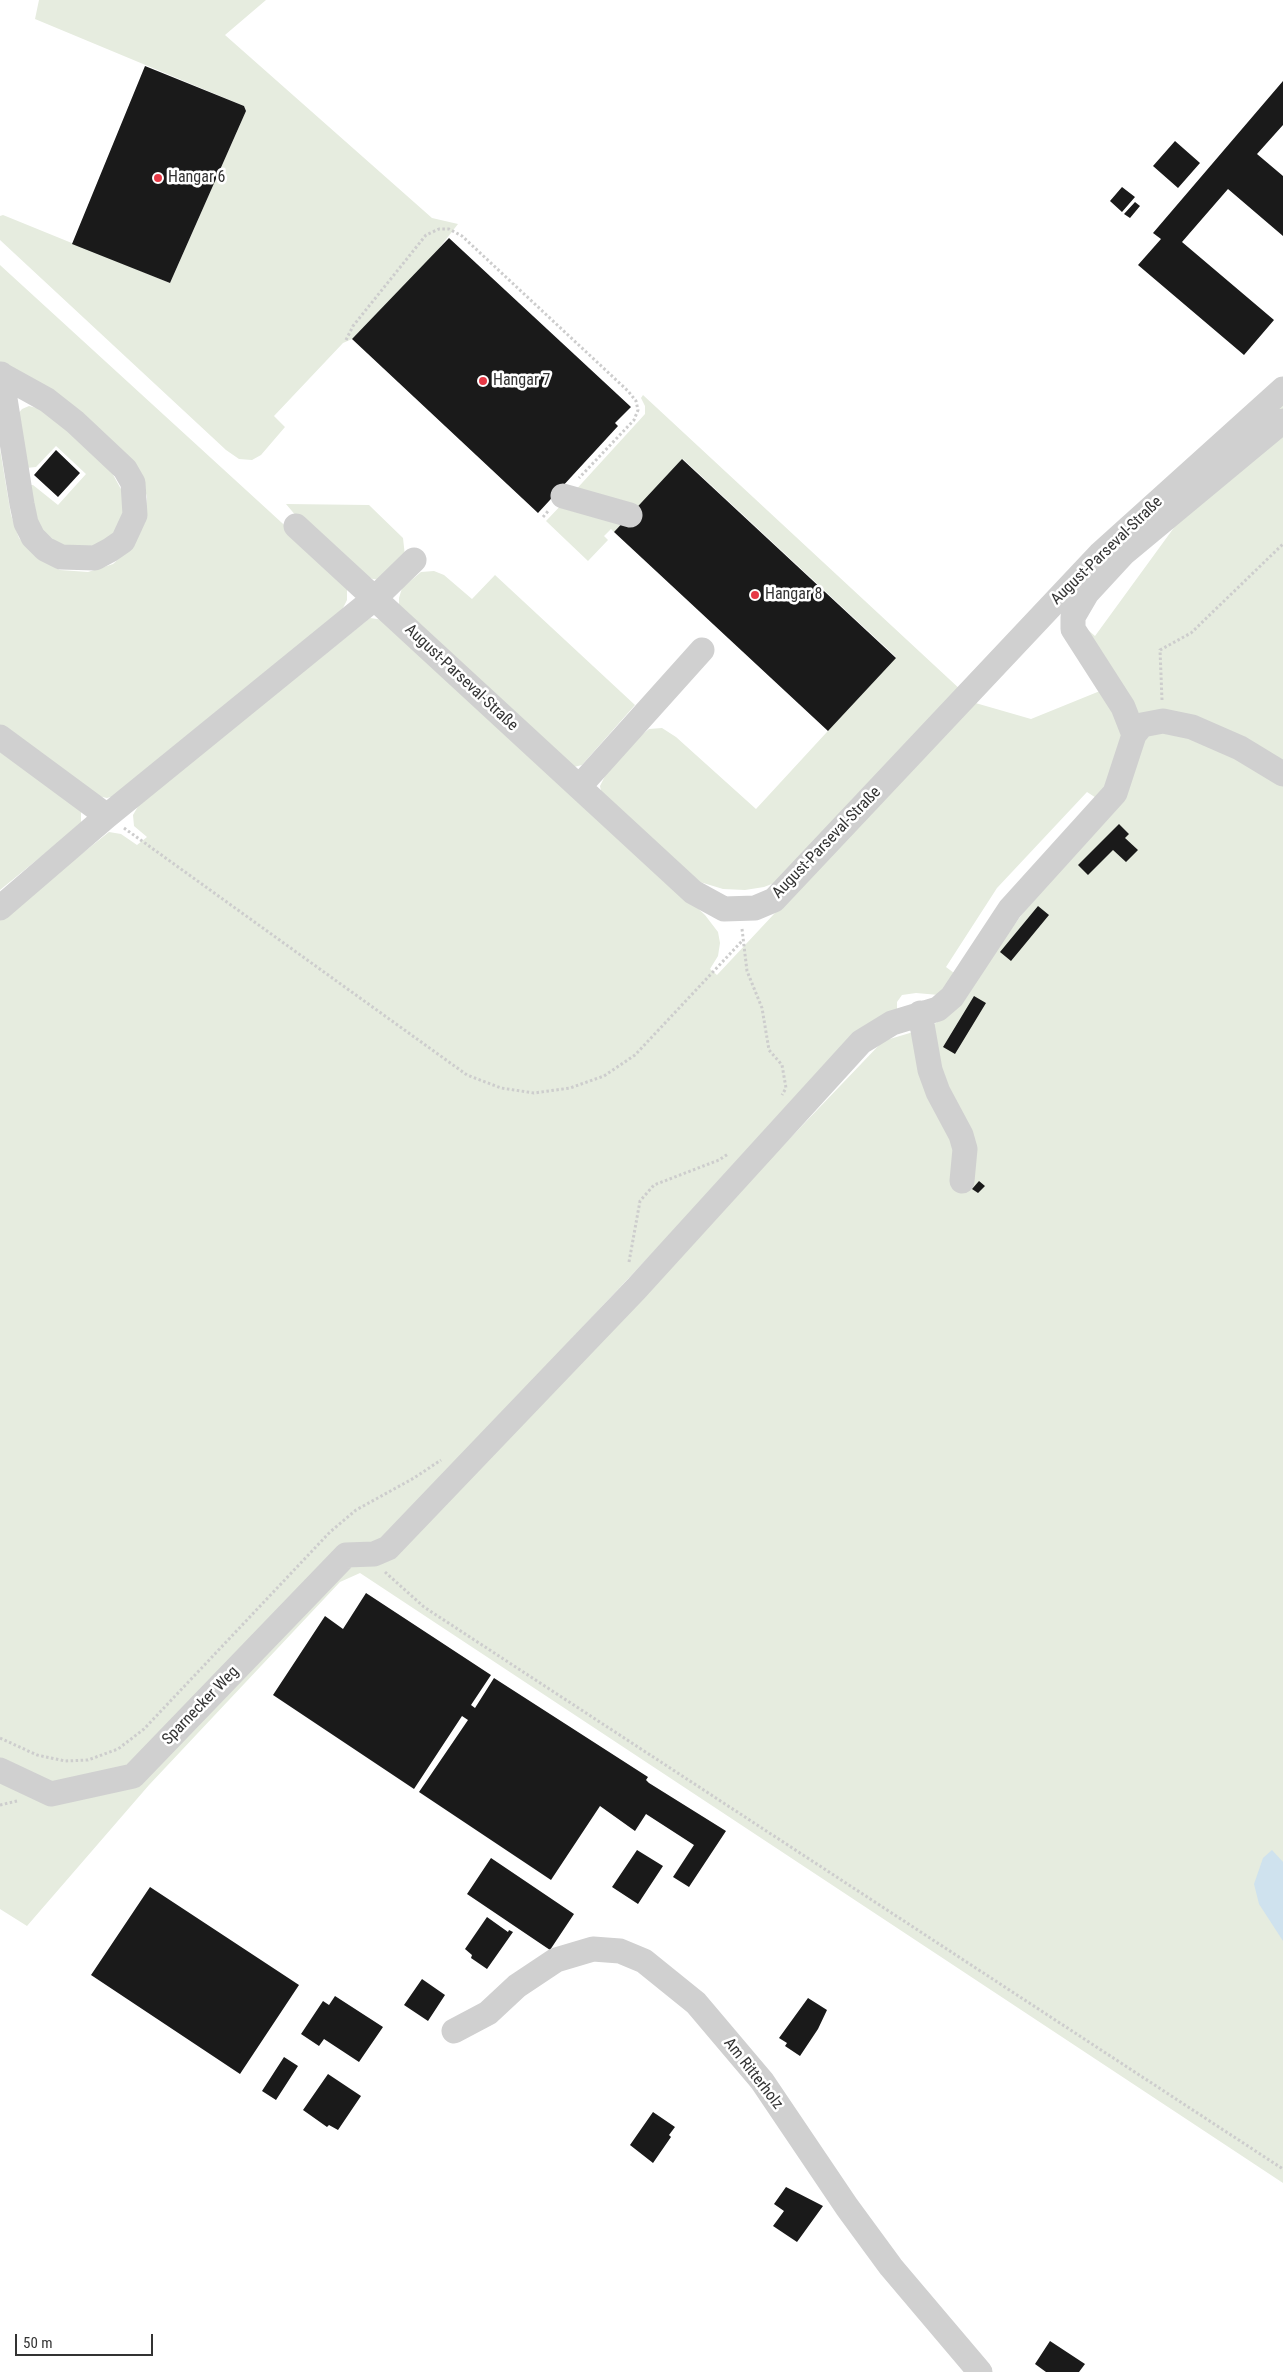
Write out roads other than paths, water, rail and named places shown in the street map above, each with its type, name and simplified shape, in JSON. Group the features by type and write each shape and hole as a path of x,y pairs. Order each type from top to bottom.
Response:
{"street":[{"path":"0,374 47,400 75,422 125,469 133,483 135,514 123,541 110,550 95,558 61,557 45,549 32,537 26,523 22,504 0,374"},
{"name":"August-Parseval-Straße","path":"296,526 693,892 724,909 755,908 774,900 1100,554 1283,389"},
{"path":"1134,735 1123,708 1073,629 1073,616 1088,593 1123,554 1283,421"},
{"path":"563,496 630,514"},
{"path":"0,908 107,816 375,598 414,560"},
{"path":"579,787 702,650"},
{"path":"962,1182 965,1149 961,1135 938,1092 930,1070 920,1013 938,1009 952,997 1010,909 1115,793 1134,735 1142,725 1163,721 1192,727 1240,748 1283,774"},
{"path":"0,737 107,816"},
{"name":"Sparnecker Weg","path":"0,1770 51,1794 133,1776 346,1555 374,1554 388,1548 404,1532 623,1303 861,1042 892,1022 920,1013"},
{"name":"Am Ritterholz","path":"454,2031 488,2013 517,1986 556,1960 593,1949 620,1951 644,1961 696,2003 762,2081 847,2207 891,2267 980,2372"}],"water":[{"path":"1272,1850 1283,1862 1283,1941 1259,1904 1254,1884 1263,1858"}],"place":[{"name":"Hangar 6","path":"158,178"},
{"name":"Hangar 7","path":"483,381"},
{"name":"Hangar 8","path":"755,595"}]}
